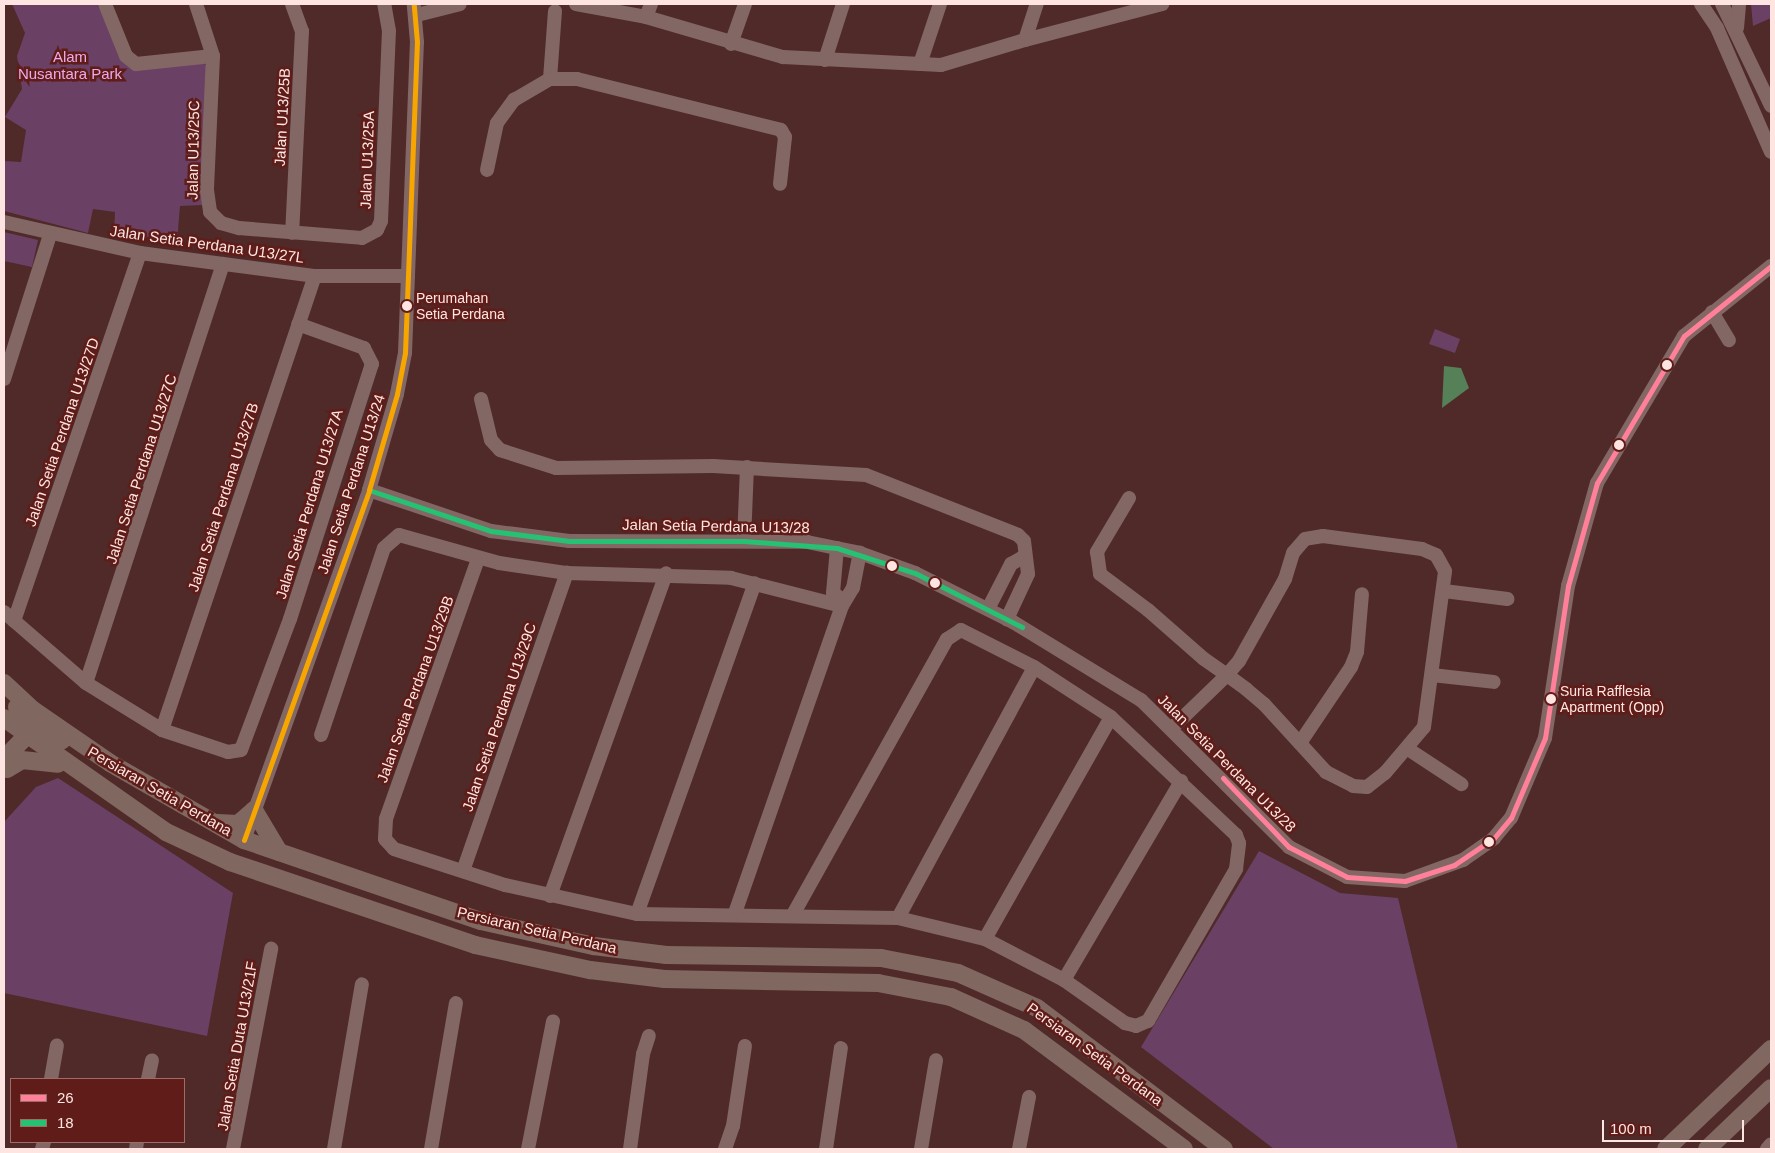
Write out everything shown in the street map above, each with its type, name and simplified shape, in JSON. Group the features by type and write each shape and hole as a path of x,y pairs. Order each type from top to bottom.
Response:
{"main road":[{"name":"Persiaran Setia Perdana","path":"4,683 58,728 135,778 244,840 482,921 594,946 666,954 881,958 958,973 1036,1008 1224,1149"},
{"path":"4,694 29,735 135,778"},
{"name":"Persiaran Setia Perdana","path":"4,718 29,735 66,766 166,832 213,854 253,869 475,945 590,970 664,979 878,983 951,997 1024,1030 1184,1149"},
{"path":"4,729 4,764"},
{"path":"4,764 29,735"},
{"path":"4,764 34,759 66,766"},
{"path":"214,823 238,824 254,810 280,852"},
{"path":"213,854 244,840 253,869"},
{"path":"1666,1149 1771,1049"},
{"path":"1707,1149 1771,1088"}],"street":[{"path":"105,4 126,56 136,64 213,56"},
{"name":"Jalan U13/25C","path":"196,4 213,56 207,190 210,212 221,223 239,228 292,233"},
{"name":"Jalan U13/25B","path":"292,4 302,31 292,233"},
{"name":"Jalan U13/25A","path":"292,233 362,238 377,230 381,221 389,31 384,4"},
{"path":"421,8 460,4"},
{"path":"550,79 552,7 568,4"},
{"path":"576,4 646,17 731,44 825,60 941,65 1137,7 1162,4"},
{"path":"646,17 651,4"},
{"path":"731,44 745,4"},
{"path":"825,60 843,4"},
{"path":"920,64 940,4"},
{"path":"1025,40 1037,4"},
{"path":"1701,4 1716,28 1771,152"},
{"path":"1722,4 1737,28 1769,101"},
{"path":"1737,28 1740,4"},
{"name":"Jalan Setia Perdana U13/24","path":"244,840 369,490 405,354 417,42 421,8"},
{"path":"487,170 497,122 514,100 550,79 577,79 781,130 785,137 780,184"},
{"name":"Jalan Setia Perdana U13/27L","path":"4,222 50,235 140,253 315,276 408,276"},
{"path":"4,378 50,235"},
{"name":"Jalan Setia Perdana U13/27D","path":"9,617 140,253"},
{"name":"Jalan Setia Perdana U13/27C","path":"86,683 223,264"},
{"name":"Jalan Setia Perdana U13/28","path":"369,490 491,531 569,541 744,541 837,548 860,553 915,573 988,608 1118,685 1172,728 1289,847 1347,877 1405,881 1454,865 1494,838 1511,818 1545,738 1568,586 1592,494 1684,336 1771,266"},
{"name":"Jalan Setia Perdana U13/27B","path":"162,730 315,276"},
{"path":"1712,312 1729,340"},
{"name":"Jalan Setia Perdana U13/27A","path":"162,730 228,752 241,750 248,739 372,364 364,348 298,324"},
{"path":"481,399 491,440 500,450 556,468 747,467 866,476 1018,535 1024,541 1028,574 1007,619"},
{"path":"744,541 747,467"},
{"path":"361,512 389,497 376,468"},
{"path":"1129,498 1097,552 1097,570 1227,675 1264,704 1341,783 1367,787 1408,749 1424,727 1444,591 1445,571 1430,551 1323,536 1305,539 1293,553 1285,579 1239,661 1227,675 1172,728"},
{"path":"321,735 384,548 399,535 478,559 567,574 666,573 755,583 843,603"},
{"path":"837,548 833,593 843,603"},
{"path":"735,913 843,603 850,595 860,553"},
{"path":"988,608 1011,564 1025,556"},
{"name":"Jalan Setia Perdana U13/29B","path":"463,872 394,849 384,830 478,559"},
{"path":"550,896 666,573"},
{"name":"Jalan Setia Perdana U13/29C","path":"463,872 567,574"},
{"path":"637,914 755,583"},
{"path":"1444,591 1507,599"},
{"path":"1300,743 1351,667 1362,594"},
{"path":"9,617 86,683 162,730"},
{"path":"463,872 550,896 637,914 735,913 792,916 898,918 985,939 1064,980 1124,1023 1136,1026 1148,1021 1236,869 1239,851 1236,835 1181,781 1111,717 1034,668 971,632 961,630 947,639 792,916"},
{"path":"898,918 1034,668"},
{"path":"1432,675 1494,682"},
{"path":"985,939 1111,717"},
{"path":"1408,749 1461,784"},
{"path":"1064,980 1181,781"},
{"name":"Jalan Setia Duta U13/21F","path":"234,1149 271,949"},
{"path":"334,1149 362,984"},
{"path":"431,1149 456,1004"},
{"path":"528,1149 553,1021"},
{"path":"630,1149 649,1036"},
{"path":"52,1078 57,1046"},
{"path":"725,1149 733,1126 745,1046"},
{"path":"826,1149 841,1048"},
{"path":"148,1078 152,1060"},
{"path":"921,1149 936,1060"},
{"path":"1019,1149 1029,1097"},
{"path":"1767,1149 1771,1144"}],"green space":[{"name":"Alam Nusantara Park","path":"12,4 97,4 132,70 198,58 209,68 202,205 180,206 177,242 114,234 115,212 93,209 88,233 4,211 4,161 21,162 26,130 5,117 22,89 17,56 25,33"},
{"path":"1751,4 1771,4 1771,18 1753,26"},
{"path":"4,232 38,240 32,267 4,261"},
{"path":"1435,329 1460,339 1455,353 1429,344"},
{"path":"58,778 233,893 207,1036 4,993 4,822 36,787"},
{"path":"1259,851 1340,893 1398,898 1458,1149 1274,1149 1141,1047"}],"shaded area":[{"path":"1444,366 1461,368 1469,388 1442,408"}],"transit line":[{"path":"244,840 369,490 397,394 405,353 417,42 414,4"},
{"name":"26","path":"1223,778 1289,847 1347,877 1405,881 1454,865 1494,838 1511,818 1545,738 1568,586 1597,483 1684,336 1771,266"},
{"name":"18","path":"369,490 491,531 569,541 744,541 837,548 915,573 1022,627"}],"place":[{"name":"Perumahan Setia Perdana","path":"407,306"},
{"name":"Suria Rafflesia Apartment (Opp)","path":"1551,699"}]}
